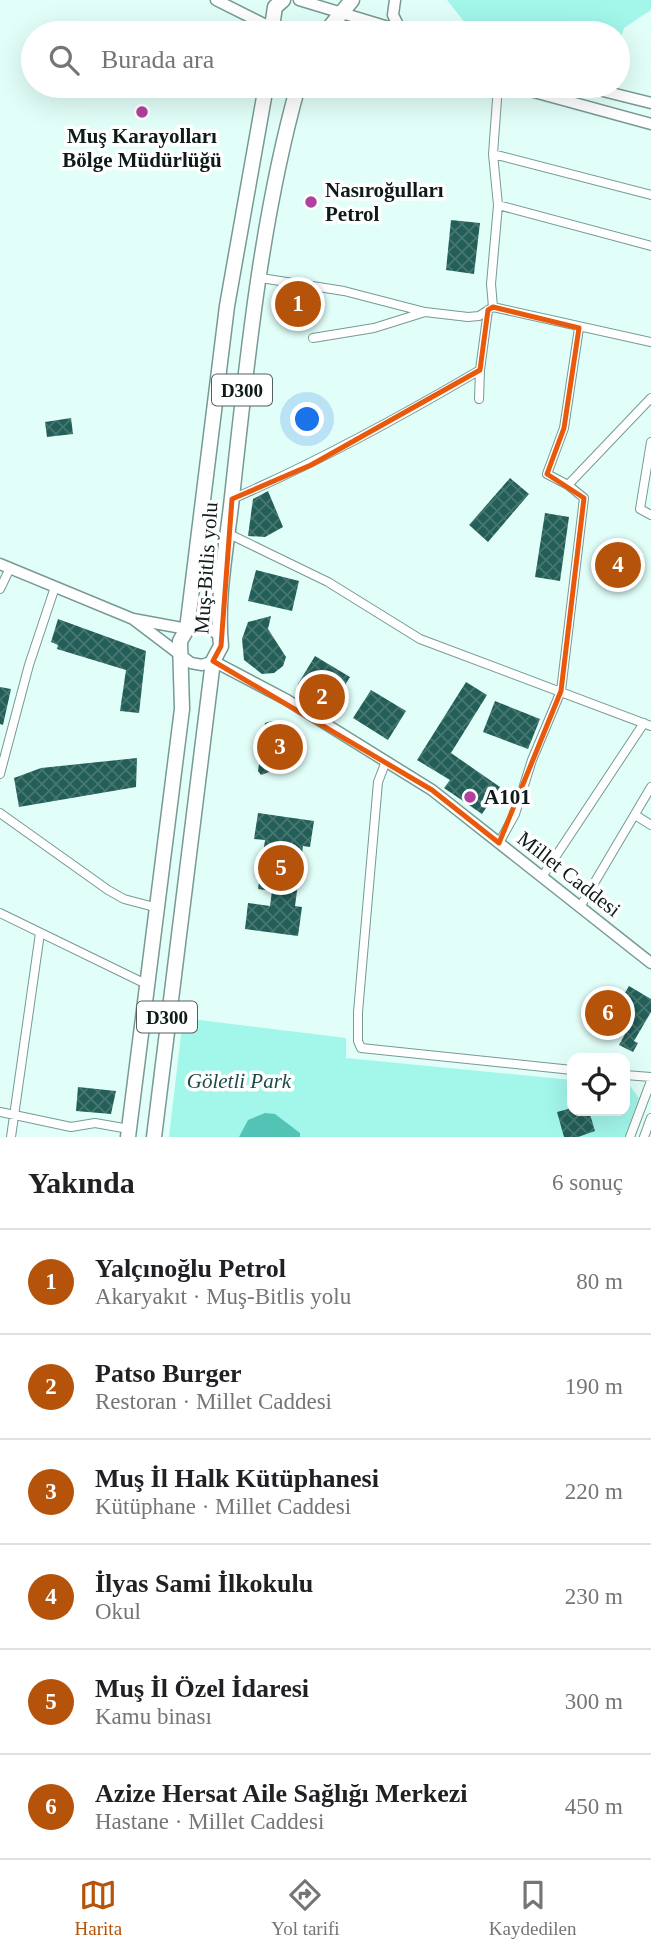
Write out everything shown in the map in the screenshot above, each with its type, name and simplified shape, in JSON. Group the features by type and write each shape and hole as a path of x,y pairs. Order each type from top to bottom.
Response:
{"highway":[{"path":"334,21 352,0"},
{"path":"277,21 279,3"},
{"name":"Muş-Bitlis yolu","path":"129,1133 182,709 183,655 180,641 187,629 228,306 264,98"},
{"name":"Muş-Bitlis yolu","path":"154,1137 213,661 221,650 219,636 227,533 244,369 285,134 295,98"}],"street":[{"path":"216,0 255,21"},
{"path":"395,0 393,15 397,21"},
{"path":"304,1 369,21"},
{"path":"479,399 480,370 490,309 498,205 493,154 497,98"},
{"path":"556,98 651,124"},
{"path":"630,98 651,103"},
{"path":"493,154 651,195"},
{"path":"498,205 651,246"},
{"path":"261,278 344,291 425,312 468,317 480,316 490,309 651,342"},
{"path":"313,338 374,328 425,312"},
{"path":"499,843 515,814 533,760 562,691 584,498 568,485 547,474 564,428 579,328"},
{"path":"232,499 322,459 480,370"},
{"path":"568,485 651,398"},
{"path":"651,442 640,509 651,515"},
{"path":"227,533 328,582 420,639 647,725 542,877"},
{"path":"0,589 5,566 134,619 187,629 203,624 216,630 219,636"},
{"path":"0,774 29,665 55,587"},
{"path":"134,619 196,665 213,661"},
{"name":"Millet Caddesi","path":"213,661 287,700 432,790 651,963"},
{"path":"386,761 378,782 358,1012 358,1041 361,1048 567,1069"},
{"path":"580,907 651,787"},
{"path":"0,814 116,894 158,908"},
{"path":"635,815 651,825"},
{"path":"0,913 149,986"},
{"path":"11,1137 40,933"},
{"path":"630,1076 651,1079 630,1137"},
{"path":"0,1112 13,1117 71,1127 95,1123 129,1133"},
{"path":"644,1137 651,1118"}],"highlighted area":[{"path":"493,307 579,328 564,428 547,474 584,498 561,691 499,843 432,790 213,661 221,646 232,499 311,465 480,370 488,310"}],"green space":[{"path":"447,0 651,0 651,10 630,24 630,21 464,21"},
{"name":"Göletli Park","path":"183,1018 346,1038 346,1058 567,1080 567,1116 630,1116 630,1086 639,1098 625,1137 169,1137"}],"water":[{"path":"265,1113 275,1114 300,1133 300,1137 239,1137 248,1120"}],"building":[{"path":"451,220 480,223 474,274 446,270"},
{"path":"71,418 73,434 47,437 45,422"},
{"path":"510,478 529,494 488,542 469,525"},
{"path":"268,491 283,527 265,537 248,536 253,499"},
{"path":"545,513 569,517 560,581 535,577"},
{"path":"256,570 299,581 292,611 248,601"},
{"path":"271,616 268,629 286,657 283,666 274,673 262,674 244,660 242,639 248,622"},
{"path":"58,619 146,651 139,713 120,711 126,670 57,649 58,645 51,642"},
{"path":"315,656 350,677 332,706 298,684"},
{"path":"466,682 487,695 451,753 500,787 482,814 444,788 450,780 417,760"},
{"path":"0,687 11,689 3,725 0,724"},
{"path":"371,690 406,711 388,740 353,718"},
{"path":"495,701 540,719 528,749 483,732"},
{"path":"272,721 297,738 295,744 303,750 305,756 299,761 261,775 258,771 265,723"},
{"path":"137,758 136,787 19,807 14,778 41,768"},
{"path":"258,813 314,821 310,847 303,846 295,906 302,907 298,936 245,929 248,903 270,906 272,891 258,889 265,840 254,839"},
{"path":"629,986 651,999 651,1012 634,1041 638,1043 633,1052 619,1045 629,1027 611,1016"},
{"path":"78,1087 116,1091 111,1114 76,1111"},
{"path":"567,1109 567,1116 590,1116 595,1131 578,1137 564,1137 557,1112"}],"place":[{"name":"Muş Karayolları Bölge Müdürlüğü","path":"142,112"},
{"name":"Nasıroğulları Petrol","path":"311,202"},
{"name":"Yalçınoğlu Petrol","path":"298,304"},
{"name":"İlyas Sami İlkokulu","path":"618,565"},
{"name":"Patso Burger","path":"322,697"},
{"name":"Muş İl Halk Kütüphanesi","path":"280,747"},
{"name":"A101","path":"470,797"},
{"name":"Muş İl Özel İdaresi","path":"281,868"},
{"name":"Azize Hersat Aile Sağlığı Merkezi","path":"608,1013"}]}
